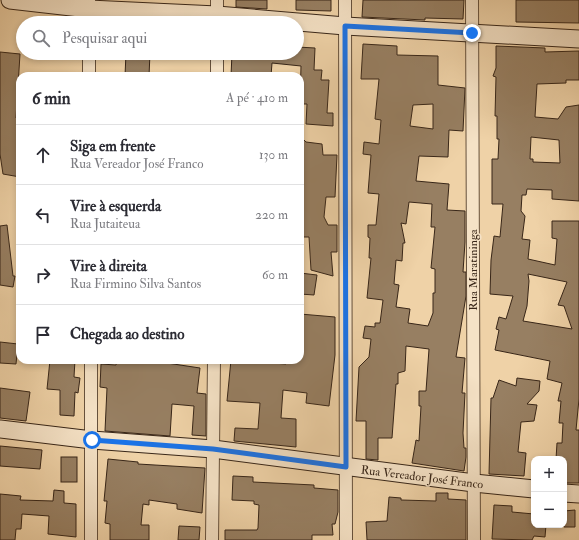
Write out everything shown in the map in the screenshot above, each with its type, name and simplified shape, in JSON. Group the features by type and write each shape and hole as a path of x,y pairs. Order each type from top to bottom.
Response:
{"street":[{"path":"10,0 89,11 217,13 247,16"},
{"path":"345,0 346,540"},
{"name":"Rua Maratininga","path":"472,0 474,540"},
{"path":"304,22 345,26 579,40"},
{"path":"89,60 90,72"},
{"path":"216,72 217,60"},
{"path":"91,364 91,540"},
{"path":"212,540 214,364"},
{"name":"Rua Vereador José Franco","path":"0,429 92,440 213,449 531,490"},
{"path":"567,492 579,494"}],"building":[{"path":"236,0 267,0 267,9 236,7"},
{"path":"296,0 331,0 331,11 296,10"},
{"path":"363,0 464,0 463,19 425,18 425,20 362,17"},
{"path":"516,0 579,0 579,23 516,22"},
{"path":"363,44 397,46 397,55 438,56 438,85 465,88 463,131 449,130 448,157 419,156 416,181 449,184 447,210 465,211 463,272 466,272 466,296 456,357 465,358 462,393 465,393 463,433 466,457 464,471 412,463 416,440 419,441 421,406 419,406 419,391 426,391 429,349 406,346 405,371 398,373 398,384 396,384 392,438 378,438 378,460 366,459 366,421 356,421 359,367 369,357 371,339 363,338 365,326 375,327 375,323 380,323 383,300 367,298 371,258 369,258 370,238 368,237 368,225 376,225 379,194 368,193 371,155 363,154 364,142 379,144 381,120 375,119 379,79 361,79","holes":["433,104 433,129 410,126 413,105","409,202 432,204 431,227 435,227 431,268 435,269 435,293 433,293 433,313 428,326 408,323 410,309 396,307 399,285 394,284 396,260 402,261 403,243 405,243 401,223 406,224"]},
{"path":"496,46 545,48 545,52 579,51 579,80 566,80 566,83 537,84 535,117 558,119 566,107 579,105 579,201 552,199 552,190 527,189 526,195 522,195 521,211 525,216 522,239 530,240 528,259 555,265 557,239 552,238 552,221 579,221 579,399 576,430 579,430 579,483 567,483 567,456 556,456 557,443 562,443 563,423 559,423 561,401 558,401 562,383 547,379 550,361 495,350 499,330 496,329 499,317 506,319 513,296 490,294 491,260 494,236 500,237 503,204 492,204 492,159 498,159 499,139 497,139 497,116 495,116 496,77 493,76 496,68","holes":["531,137 559,140 560,163 533,162 533,159 530,159","528,274 567,282 558,305 564,306 572,329 523,321 527,306 529,281"]},
{"path":"304,47 315,48 314,70 322,70 321,80 329,80 327,113 333,113 333,126 306,124 307,104 304,104 304,72 301,72 301,66 272,63 271,72 231,72 232,60 304,60"},
{"path":"0,52 16,54 16,60 20,60 19,72 16,72 16,176 3,174 0,154"},
{"path":"126,60 150,60 149,72 125,72"},
{"path":"304,140 306,142 322,144 323,155 337,155 335,197 326,197 324,217 328,225 337,225 337,252 331,252 333,276 311,270 309,237 304,237"},
{"path":"7,225 13,276 15,276 13,287 0,285 0,226"},
{"path":"304,273 317,275 314,295 304,294"},
{"path":"304,314 335,317 335,355 329,406 306,403 307,393 283,390 281,418 296,419 296,447 234,441 235,428 258,429 260,403 227,401 231,364 304,364"},
{"path":"0,342 16,344 16,364 0,363"},
{"path":"50,364 75,364 74,377 80,378 78,393 75,392 74,416 60,415 60,390 47,389"},
{"path":"101,364 174,364 200,368 197,393 206,394 206,436 192,435 194,406 172,404 170,436 105,431 107,388 100,387"},
{"path":"517,378 540,381 539,391 527,404 537,405 534,421 521,422 518,452 526,453 524,476 489,474 491,398 493,398 499,380 516,386"},
{"path":"0,388 30,392 26,421 0,418"},
{"path":"0,446 42,450 40,469 0,466"},
{"path":"61,457 77,457 77,482 61,482"},
{"path":"108,459 138,462 138,464 205,468 202,513 177,509 177,504 149,500 149,505 143,504 141,525 149,525 149,540 110,540 110,524 105,523 107,501 104,501"},
{"path":"233,476 253,477 253,482 314,485 314,488 338,490 338,512 335,524 332,524 333,535 312,535 312,540 225,540 225,530 257,530 258,528 259,505 254,504 254,501 232,500"},
{"path":"54,490 64,491 64,503 76,504 76,537 48,534 49,516 22,514 21,529 16,529 15,540 0,540 0,494 21,496 20,500 53,501"},
{"path":"436,493 448,493 448,499 466,500 466,540 367,540 366,522 387,521 389,497 401,498 401,500 436,501"},
{"path":"494,505 512,506 512,512 531,514 531,528 546,528 545,537 534,536 532,540 492,539"},
{"path":"575,510 575,527 567,527 567,511"},
{"path":"179,526 200,527 199,540 178,540"}],"route":[{"path":"92,440 213,449 346,467 345,26 472,33"}]}
